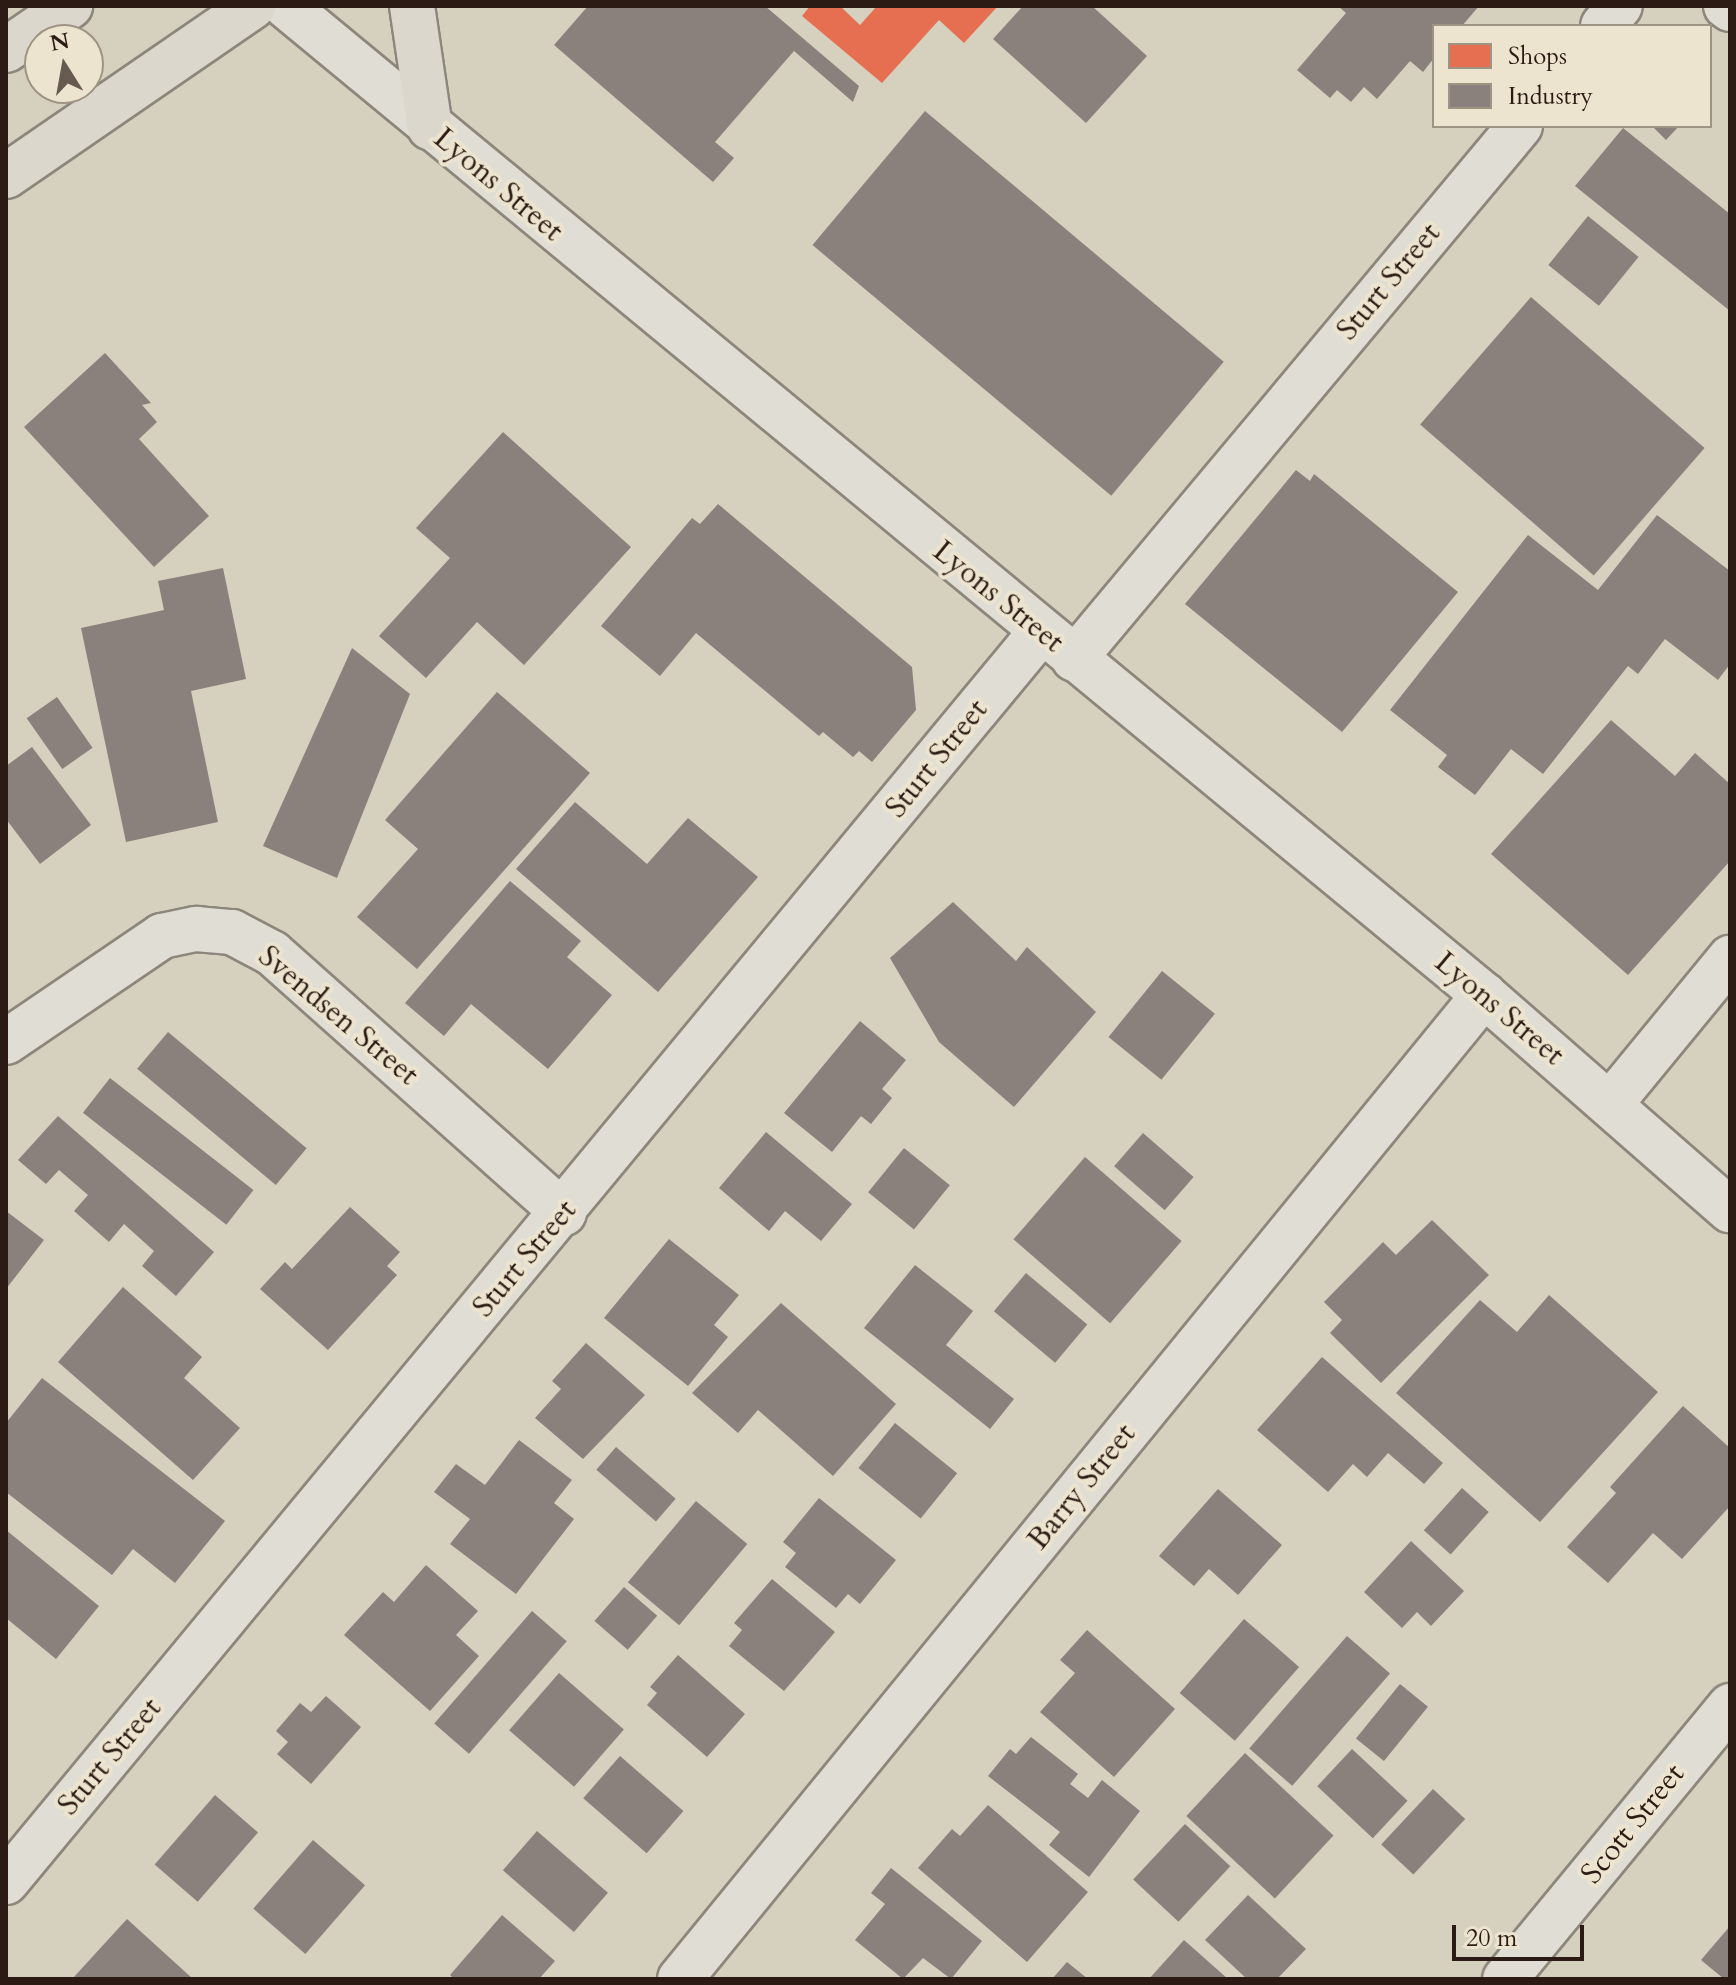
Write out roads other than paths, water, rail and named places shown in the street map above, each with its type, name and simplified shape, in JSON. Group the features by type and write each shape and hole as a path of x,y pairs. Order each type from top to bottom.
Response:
{"main road":[{"path":"6,50 70,6"},
{"path":"6,176 253,6"},
{"path":"412,6 430,128"}],"street":[{"name":"Lyons Street","path":"286,6 1040,633 1484,995 1723,1200"},
{"path":"1605,24 1620,6"},
{"name":"Sturt Street","path":"1074,659 1518,128"},
{"name":"Sturt Street","path":"6,1882 564,1213 1040,633"},
{"name":"Svendsen Street","path":"6,1042 123,957 162,936 196,929 232,932 272,953 564,1213"},
{"path":"1611,1103 1730,958"},
{"name":"Barry Street","path":"680,1979 1484,995"},
{"name":"Scott Street","path":"1505,1979 1730,1706"}]}
